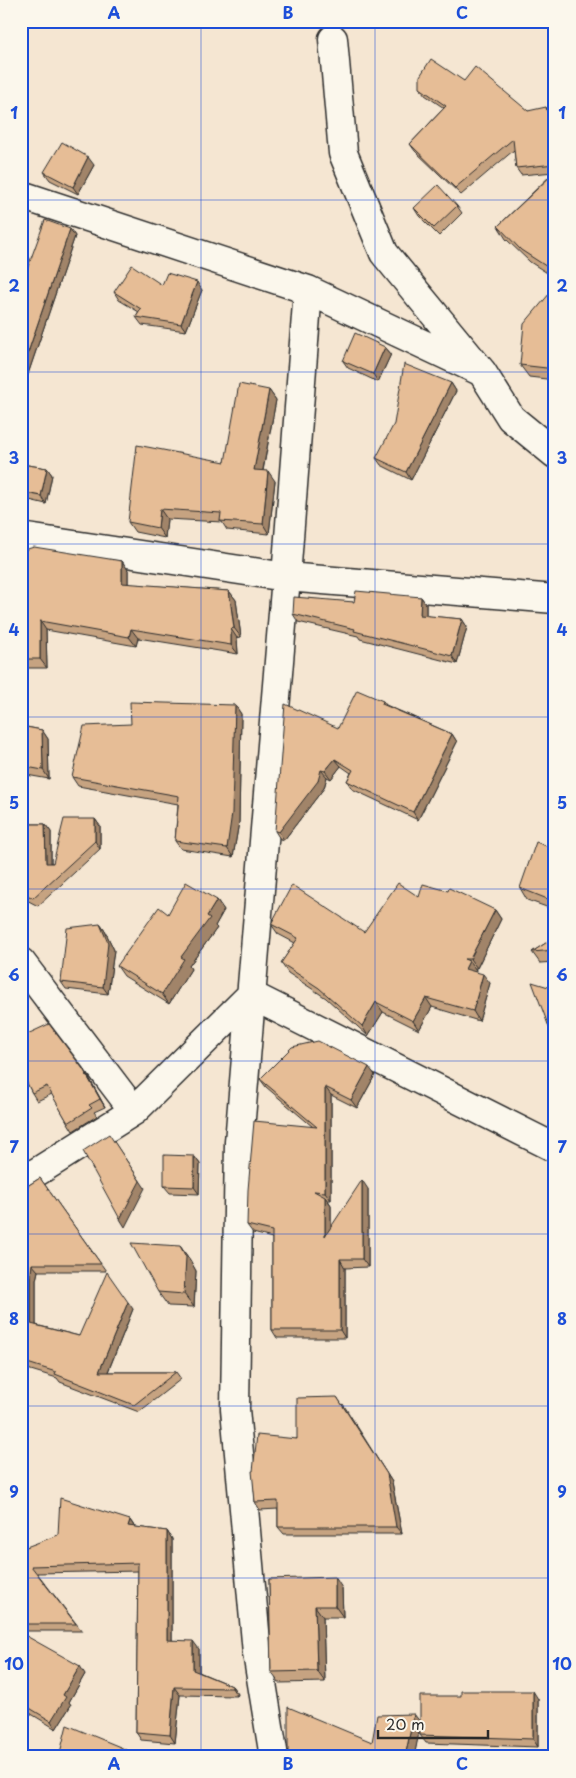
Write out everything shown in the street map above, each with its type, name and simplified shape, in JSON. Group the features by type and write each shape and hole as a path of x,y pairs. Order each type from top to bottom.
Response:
{"street":[{"path":"332,39 343,153 384,253 482,372 511,418 555,454"},
{"path":"21,195 308,290 482,372"},
{"path":"274,1757 257,1654 235,1409 239,1142 308,290"},
{"path":"21,537 286,578 555,599"},
{"path":"21,962 134,1111"},
{"path":"21,1182 134,1111 251,995"},
{"path":"251,995 555,1148"}],"building":[{"path":"431,59 464,81 475,67 528,111 546,107 555,140 555,164 516,168 513,139 455,188 410,144 446,106 420,88 420,76"},
{"path":"62,142 88,157 73,187 44,172"},
{"path":"555,172 555,272 521,250 498,226"},
{"path":"438,185 457,206 434,228 414,208"},
{"path":"45,220 70,229 22,370 21,286"},
{"path":"132,265 162,285 167,273 197,282 181,324 136,317 141,309 114,292"},
{"path":"555,287 555,369 520,365 524,324"},
{"path":"355,333 385,347 373,374 343,361"},
{"path":"404,364 451,383 406,472 376,458 394,424"},
{"path":"239,384 269,390 254,470 268,471 263,524 220,521 221,513 160,509 158,528 128,522 137,445 225,462"},
{"path":"21,464 47,468 41,496 21,492"},
{"path":"555,531 555,539 551,538"},
{"path":"34,547 122,561 122,583 229,591 234,628 231,629 231,645 131,629 129,637 40,621 40,659 21,659 21,551"},
{"path":"356,591 421,597 420,615 462,619 452,656 293,614 294,597 354,602"},
{"path":"357,690 383,701 382,704 452,734 413,812 347,781 353,770 335,759 325,771 321,770 318,781 279,832 275,831 285,704 338,728"},
{"path":"130,702 235,705 232,813 227,848 175,841 179,796 72,777 84,726 131,724"},
{"path":"21,726 42,730 43,770 21,766"},
{"path":"64,819 95,819 95,841 33,898 21,892 21,824 45,824 46,863 53,863"},
{"path":"536,842 554,849 555,847 555,902 520,888"},
{"path":"186,882 217,900 207,916 210,918 181,957 184,959 162,994 117,966 159,907 168,914"},
{"path":"398,883 419,897 423,884 448,891 449,888 495,910 470,959 464,959 469,961 465,969 483,974 473,1011 426,998 413,1021 376,1002 362,1026 319,988 281,963 298,938 271,924 292,885 364,932"},
{"path":"100,924 108,943 103,987 61,982 67,928"},
{"path":"555,937 555,950 532,952"},
{"path":"532,982 555,989 555,1043"},
{"path":"49,1024 83,1069 100,1099 89,1105 92,1108 68,1123 47,1086 32,1093 21,1071 21,1037"},
{"path":"318,1041 369,1067 351,1100 325,1087 325,1192 314,1191 325,1197 325,1236 362,1180 362,1259 340,1259 340,1330 272,1330 272,1231 247,1225 254,1121 317,1127 260,1079 292,1047"},
{"path":"109,1134 140,1181 120,1219 83,1151"},
{"path":"164,1155 194,1156 194,1187 164,1186"},
{"path":"40,1178 101,1264 32,1264 31,1324 79,1336 107,1272 128,1302 99,1372 176,1372 134,1405 55,1374 56,1372 21,1361 21,1188"},
{"path":"131,1243 180,1246 186,1257 184,1294 158,1292"},
{"path":"337,1397 387,1474 396,1527 278,1527 278,1501 255,1502 252,1471 257,1435 297,1439 297,1398"},
{"path":"60,1498 130,1520 128,1526 167,1531 167,1640 193,1641 193,1670 232,1686 232,1688 174,1687 170,1735 136,1732 138,1563 31,1566 76,1624 21,1624 21,1549 58,1535"},
{"path":"335,1577 335,1606 315,1606 317,1671 271,1672 269,1579"},
{"path":"21,1633 80,1666 63,1695 66,1697 51,1721 23,1704 25,1699 21,1698"},
{"path":"461,1691 533,1691 533,1739 420,1735 420,1696 461,1696"},
{"path":"288,1707 372,1742 377,1715 414,1714 405,1757 288,1757"},
{"path":"67,1725 125,1749 122,1757 59,1757"}]}
